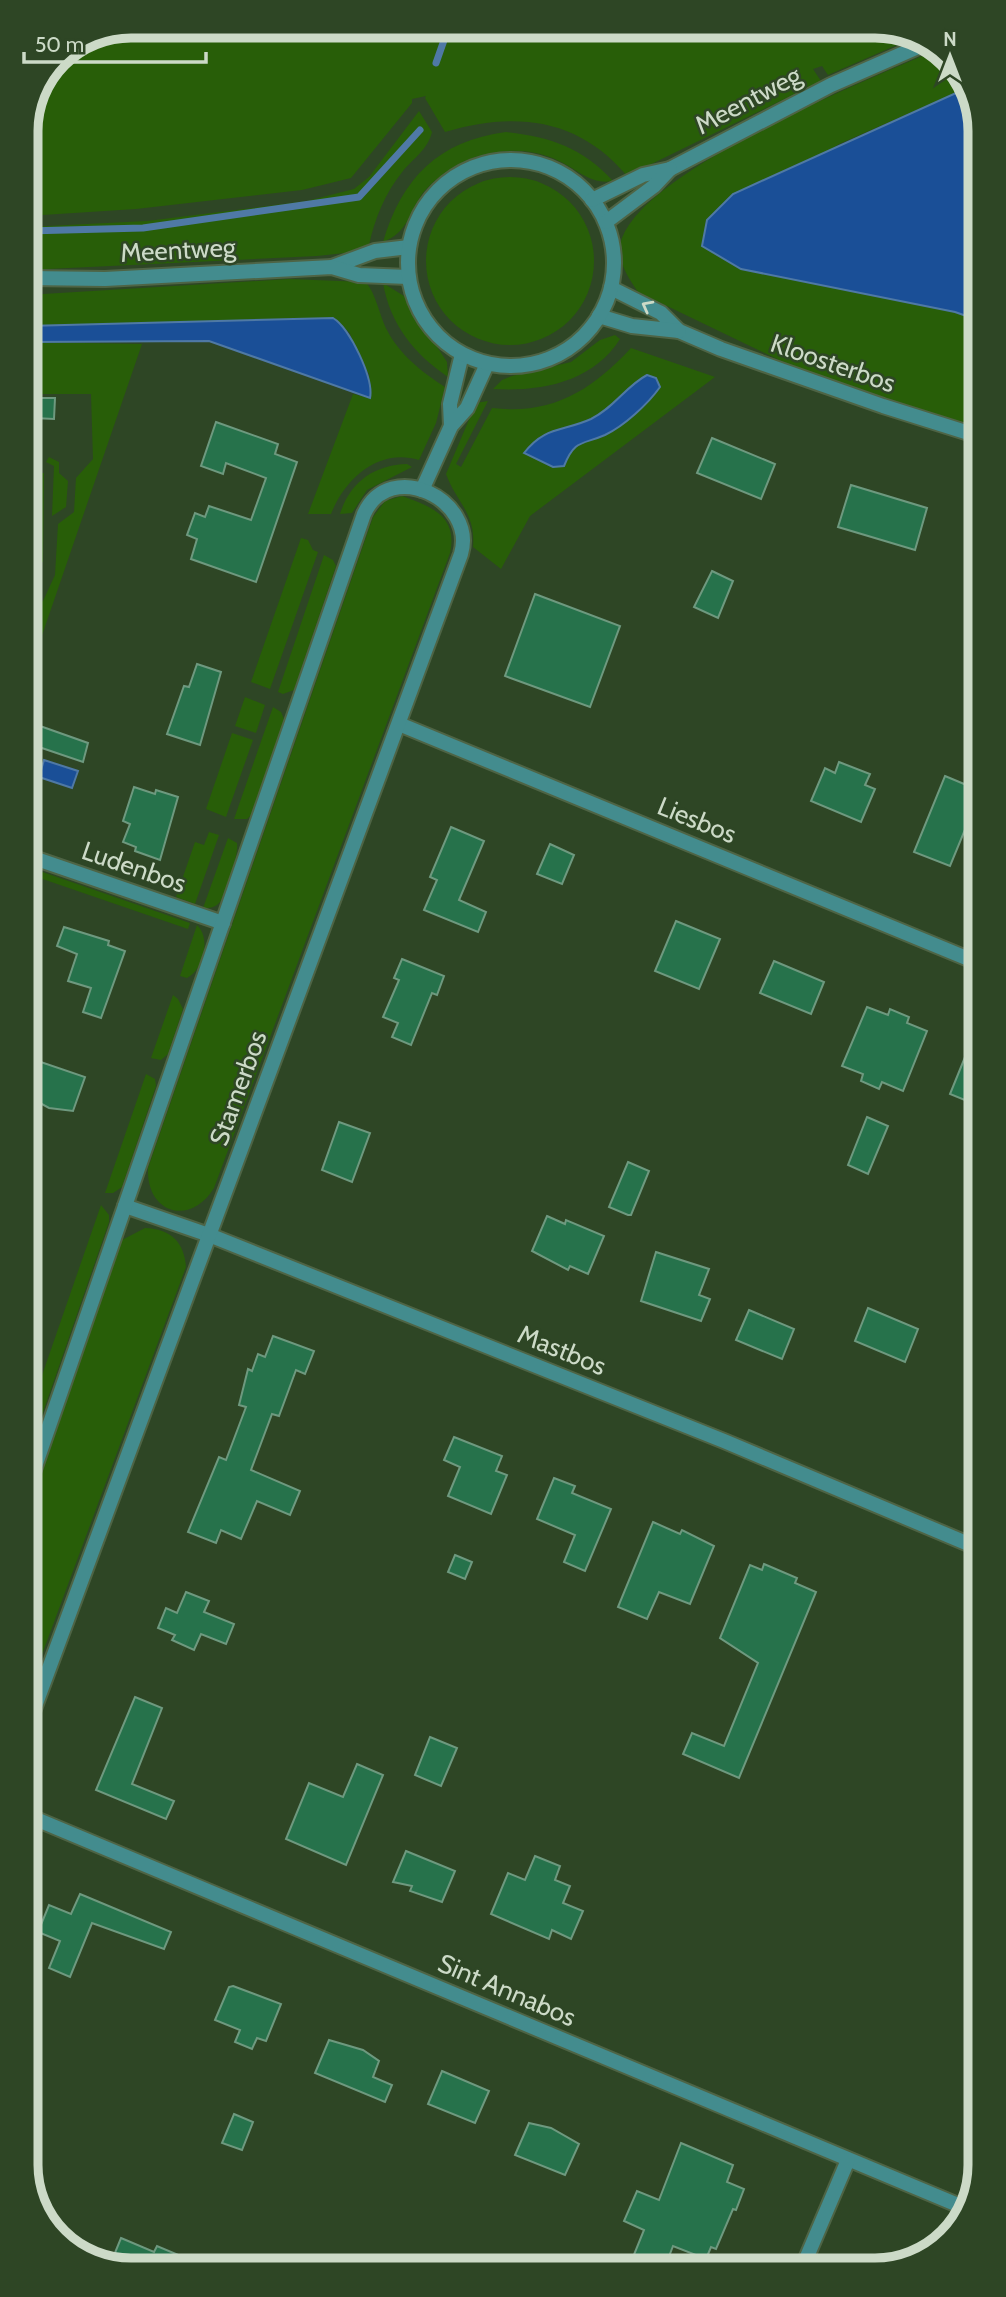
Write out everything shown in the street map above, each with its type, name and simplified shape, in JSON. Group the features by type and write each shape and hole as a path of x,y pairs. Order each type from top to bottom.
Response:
{"street":[{"name":"Meentweg","path":"592,200 643,175 670,169 831,85 915,48"},
{"path":"533,162 555,170 576,183 592,200 606,222 614,255 611,288 599,316 586,334 551,358 508,366 487,364 462,354 442,340 426,322 414,300 408,277 409,247 415,224 427,203 443,185 463,172 485,163 533,162"},
{"name":"Meentweg","path":"606,222 654,186 670,169"},
{"name":"Meentweg","path":"39,278 105,279 332,267 375,251 409,247"},
{"name":"Meentweg","path":"332,267 359,275 408,277"},
{"name":"Kloosterbos","path":"611,288 661,313 679,331"},
{"name":"Kloosterbos","path":"599,316 632,326 679,331 764,366 968,433"},
{"path":"451,426 450,404 462,354"},
{"path":"38,1457 368,505 393,486 413,486 422,490 451,426 467,408 487,364"},
{"name":"Stamerbos","path":"38,1697 464,545 462,524 457,515 422,490"},
{"name":"Liesbos","path":"399,724 968,959"},
{"name":"Ludenbos","path":"39,860 223,923"},
{"name":"Mastbos","path":"125,1206 209,1235 724,1441 968,1544"},
{"name":"Sint Annabos","path":"38,1820 959,2205"},
{"path":"806,2259 848,2160"}],"green space":[{"path":"881,39 902,43 828,75 822,66 813,69 821,81 627,176 588,142 567,131 544,124 496,122 445,132 426,96 412,99 412,103 351,178 302,190 136,209 39,215 39,125 46,96 54,80 80,54 113,40"},
{"path":"915,59 915,91 959,92 839,144 702,246 741,269 968,317 968,426 804,372 638,292 626,273 621,260 620,245 640,211 673,183 715,155 815,104"},
{"path":"419,111 432,132 430,138 391,188 369,245 354,252 39,269 39,226 147,221 307,201 354,189 369,177"},
{"path":"506,132 537,137 564,146 589,160 613,181 591,179 559,161 537,153 512,151 476,157 447,171 436,180 422,194 403,228 383,242 401,199 412,181 426,166 461,144"},
{"path":"510,177 542,183 570,201 588,229 594,261 588,293 570,321 542,339 510,345 478,339 450,321 432,293 426,261 432,229 450,201 478,183"},
{"path":"289,279 365,282 372,291 387,330 398,347 420,369 445,387 436,423 419,460 390,458 377,463 354,478 331,514 308,514 353,394 370,398 369,374 355,353 350,333 333,318 39,326 39,294"},
{"path":"383,283 404,296 447,362 448,377 424,358 405,337 391,312"},
{"path":"615,335 620,339 609,354 581,375 547,386 493,389 502,380 512,376 571,362 600,340"},
{"path":"39,342 142,344 39,645 39,601 43,601 55,575 58,524 74,512 76,478 93,459 91,394 39,394"},
{"path":"631,348 715,377 530,516 501,569 473,547 468,516 446,474 476,403 488,401 456,464 461,467 492,408 533,408 569,397 601,376"},
{"path":"49,457 59,462 59,473 68,481 66,507 52,516 54,466 46,462"},
{"path":"407,464 412,467 367,490 352,513 340,514 350,493 365,477 384,468"},
{"path":"39,473 44,473 43,562 39,562"},
{"path":"402,496 432,509 446,522 450,530 450,553 214,1188 193,1208 171,1210 154,1196 149,1183 148,1168 373,517 385,501"},
{"path":"301,538 308,540 313,550 318,552 270,689 251,682"},
{"path":"324,555 333,560 336,566 294,690 283,694 278,692"},
{"path":"245,697 265,705 256,733 235,726"},
{"path":"273,707 281,712 284,719 252,814 247,819 234,819"},
{"path":"232,733 253,740 226,817 206,809"},
{"path":"209,832 219,835 195,904 176,897 195,842 204,845"},
{"path":"228,838 237,843 237,848 228,883 219,903 203,908"},
{"path":"39,871 190,923 188,929 39,878"},
{"path":"197,925 204,938 204,953 198,968 187,978 180,976"},
{"path":"173,995 183,1009 168,1054 161,1060 151,1058"},
{"path":"146,1074 155,1079 156,1086 122,1187 113,1193 105,1193"},
{"path":"101,1205 109,1215 109,1222 38,1426 38,1386"},
{"path":"145,1228 162,1231 179,1244 186,1267 38,1665 38,1484 122,1240"}],"water":[{"path":"959,92 966,113 968,131 968,317 741,269 702,246 707,220 733,194"},
{"path":"333,318 347,332 365,367 370,398 209,341 39,342 39,326"},
{"path":"647,375 656,378 660,387 649,400 612,431 576,447 564,466 553,467 524,453 539,438 599,414"},
{"path":"44,760 78,771 72,788 39,777"}],"building":[{"path":"39,398 55,398 54,419 39,418"},
{"path":"216,422 278,444 275,454 297,462 256,582 191,559 197,539 187,535 195,513 205,517 209,506 251,520 266,478 226,463 223,474 201,466"},
{"path":"712,438 775,464 761,499 697,473"},
{"path":"851,485 927,508 915,550 838,527"},
{"path":"712,571 733,581 718,618 694,607"},
{"path":"535,594 620,626 590,707 505,676"},
{"path":"197,664 221,672 200,745 167,734 184,686 189,687"},
{"path":"40,726 88,743 83,762 39,747"},
{"path":"839,762 870,774 865,785 875,789 861,822 811,801 825,768 835,773"},
{"path":"945,776 968,786 968,822 950,866 914,852"},
{"path":"134,787 155,794 156,790 178,797 160,860 135,851 136,847 123,842 130,824 123,821"},
{"path":"451,827 484,841 459,900 486,912 478,932 424,910 437,880 430,877"},
{"path":"550,844 574,855 562,884 537,874"},
{"path":"676,921 720,939 699,989 655,971"},
{"path":"64,927 109,941 108,945 125,951 101,1018 83,1012 91,988 68,981 77,954 57,946"},
{"path":"402,959 444,976 437,995 432,993 411,1045 392,1037 398,1023 383,1017 399,980 394,978"},
{"path":"774,961 824,982 811,1014 760,993"},
{"path":"867,1007 888,1015 890,1009 909,1017 907,1023 927,1031 903,1091 882,1082 879,1089 861,1081 863,1074 842,1066"},
{"path":"968,1050 968,1101 950,1094"},
{"path":"39,1061 85,1077 73,1111 49,1108 39,1102"},
{"path":"867,1117 888,1126 868,1174 848,1165"},
{"path":"339,1122 370,1133 352,1182 322,1170"},
{"path":"628,1162 649,1171 631,1215 609,1207"},
{"path":"547,1216 565,1224 566,1220 604,1236 588,1274 570,1266 568,1270 532,1251"},
{"path":"656,1252 709,1269 699,1295 710,1299 701,1321 641,1301"},
{"path":"868,1308 918,1329 905,1362 855,1341"},
{"path":"749,1310 794,1329 782,1359 736,1340"},
{"path":"273,1336 314,1351 305,1374 296,1370 279,1416 272,1414 251,1470 300,1491 290,1515 257,1501 241,1539 221,1530 216,1543 188,1532 219,1457 226,1460 246,1407 239,1405 248,1369 252,1371 258,1354 265,1357"},
{"path":"454,1437 502,1456 496,1471 507,1475 491,1514 448,1496 460,1467 444,1460"},
{"path":"554,1478 575,1486 572,1493 611,1509 585,1571 564,1562 575,1535 537,1519"},
{"path":"653,1522 680,1534 682,1530 714,1546 690,1604 659,1592 647,1619 618,1607"},
{"path":"455,1555 472,1562 465,1579 448,1572"},
{"path":"764,1564 797,1578 795,1583 816,1592 739,1778 683,1754 692,1733 724,1746 758,1663 720,1638 750,1565 762,1570"},
{"path":"186,1592 209,1601 204,1612 234,1624 226,1644 201,1634 194,1650 172,1640 175,1635 158,1628 166,1608 177,1613"},
{"path":"135,1697 162,1708 132,1784 174,1801 166,1819 96,1790"},
{"path":"430,1737 457,1748 441,1786 415,1775"},
{"path":"357,1764 383,1775 346,1865 286,1839 309,1783 343,1797"},
{"path":"406,1851 455,1871 442,1902 410,1891 412,1886 393,1882"},
{"path":"535,1856 560,1866 555,1880 570,1886 563,1903 583,1911 571,1939 552,1930 549,1939 491,1914 508,1873 525,1880"},
{"path":"80,1894 171,1932 164,1949 92,1923 70,1977 49,1968 60,1941 38,1932 49,1905 71,1914"},
{"path":"233,1986 281,2004 266,2041 257,2038 252,2049 235,2042 240,2030 215,2020 229,1987"},
{"path":"329,2040 363,2050 379,2061 373,2077 392,2085 385,2102 315,2073"},
{"path":"442,2071 489,2091 475,2123 428,2104"},
{"path":"234,2114 253,2122 242,2150 222,2143"},
{"path":"529,2123 551,2128 579,2144 565,2175 515,2155"},
{"path":"681,2143 733,2165 727,2182 744,2189 716,2249 711,2247 706,2259 673,2246 668,2259 632,2259 644,2230 624,2221 637,2191 659,2200"},
{"path":"121,2238 154,2252 157,2246 186,2258 125,2258 114,2256"}],"waterway":[{"path":"436,63 445,38"},
{"path":"39,231 143,228 359,197 420,130"}]}
